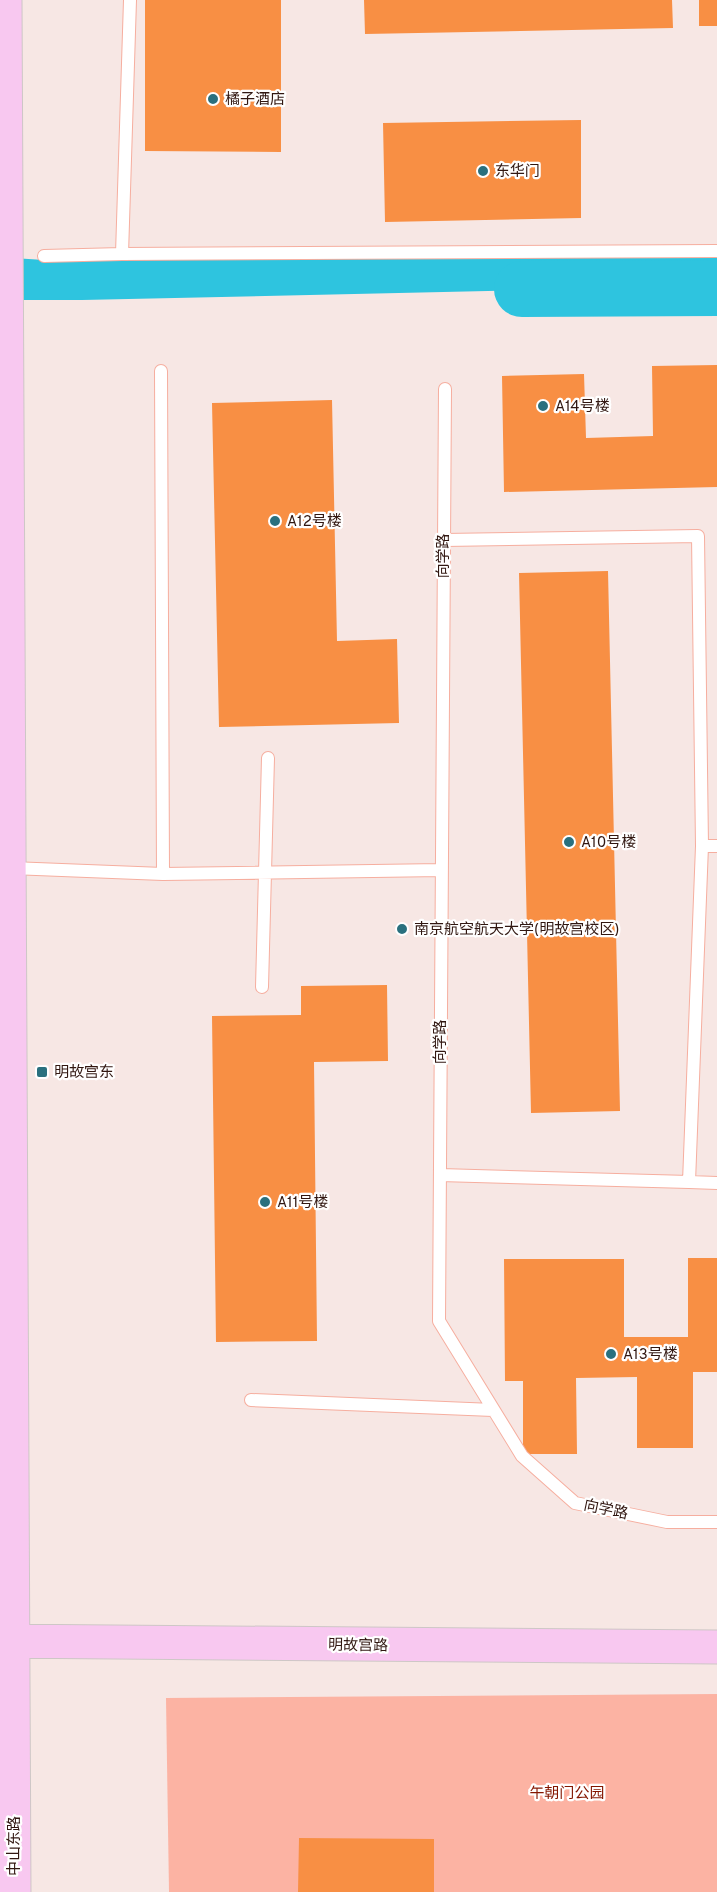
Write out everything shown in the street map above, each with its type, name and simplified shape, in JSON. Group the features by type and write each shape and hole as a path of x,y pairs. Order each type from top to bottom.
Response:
{"main road":[{"name":"中山东路","path":"4,0 9,868 6,1641 14,1892"},
{"name":"明故宫路","path":"6,1641 717,1647"}],"lane":[{"path":"122,254 130,0"},
{"path":"45,256 717,251"},
{"path":"161,371 163,874"},
{"name":"向学路","path":"445,389 439,1321 522,1456 575,1503 667,1522 717,1522"},
{"path":"444,540 698,536 702,846 688,1182"},
{"path":"262,987 268,758"},
{"path":"702,846 717,846"},
{"path":"9,868 163,874 441,870"},
{"path":"440,1175 717,1183"},
{"path":"251,1400 493,1410"}],"green space":[{"name":"午朝门公园","path":"717,1694 717,1892 169,1892 166,1698"}],"water":[{"path":"717,249 717,286 0,300 13,258 75,262 152,257 388,259"}],"building":[{"name":"橘子酒店","path":"145,0 281,0 281,152 145,151"},
{"path":"364,0 672,0 673,28 365,34"},
{"path":"699,0 717,0 717,26 699,26"},
{"name":"东华门","path":"581,120 581,218 385,222 383,123"},
{"name":"A14号楼","path":"717,365 717,487 504,492 502,376 584,374 586,438 653,436 652,366"},
{"name":"A12号楼","path":"332,400 337,641 397,639 399,723 219,727 212,403"},
{"name":"A10号楼","path":"608,571 620,1111 531,1113 519,573"},
{"name":"A11号楼","path":"387,985 388,1061 314,1062 317,1341 216,1342 212,1016 301,1015 301,986"},
{"name":"A13号楼","path":"688,1258 717,1258 717,1372 693,1372 693,1448 637,1448 637,1377 576,1378 577,1454 523,1454 523,1381 505,1381 504,1259 624,1259 624,1337 688,1337"},
{"path":"299,1838 434,1839 434,1892 298,1892"}],"waterway":[{"path":"522,289 717,288"}],"place":[{"name":"橘子酒店","path":"213,99"},
{"name":"东华门","path":"483,171"},
{"name":"A14号楼","path":"543,406"},
{"name":"A12号楼","path":"275,521"},
{"name":"A10号楼","path":"569,842"},
{"name":"南京航空航天大学(明故宫校区)","path":"402,929"},
{"name":"明故宫东","path":"42,1072"},
{"name":"A11号楼","path":"265,1202"},
{"name":"A13号楼","path":"611,1354"}]}
